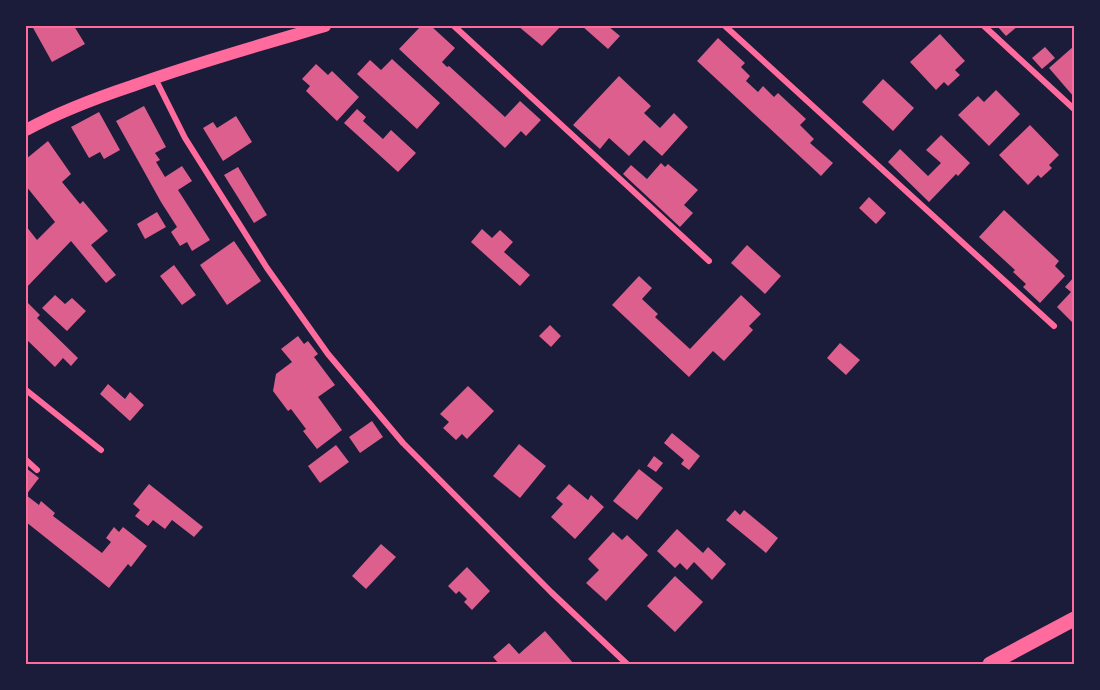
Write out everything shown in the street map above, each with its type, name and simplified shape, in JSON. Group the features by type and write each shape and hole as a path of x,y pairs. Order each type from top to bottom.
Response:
{"main road":[{"path":"26,130 96,98 155,77 325,26"},
{"path":"990,664 1074,619"}],"street":[{"path":"454,26 709,261"},
{"path":"726,26 1054,326"},
{"path":"984,26 1074,109"},
{"path":"155,77 185,138 267,268 328,354 410,451 550,592 627,664"},
{"path":"26,390 101,450"},
{"path":"26,460 37,470"}],"building":[{"path":"32,26 74,26 85,44 52,62"},
{"path":"421,26 431,26 455,48 442,62 505,117 520,101 541,120 526,136 521,131 505,148 399,49"},
{"path":"518,26 561,26 542,46"},
{"path":"582,26 608,26 620,36 608,49"},
{"path":"997,26 1018,26 1006,36"},
{"path":"940,34 965,61 955,70 960,75 948,86 944,82 936,90 910,62"},
{"path":"718,38 745,63 741,67 750,76 746,81 758,92 763,86 774,97 778,93 806,119 800,125 814,139 810,143 833,163 821,176 697,61"},
{"path":"1074,46 1074,97 1049,68"},
{"path":"1045,47 1055,58 1042,69 1032,58"},
{"path":"392,59 440,103 417,129 357,74 370,60 381,70"},
{"path":"316,64 328,75 332,71 359,97 337,121 306,91 310,86 302,79"},
{"path":"619,76 651,106 644,113 660,128 674,113 688,127 662,156 644,140 629,156 609,138 600,149 573,125"},
{"path":"883,79 914,108 893,131 862,102"},
{"path":"996,90 1020,114 989,146 958,115 978,96 984,102"},
{"path":"144,106 166,147 155,153 160,160 156,162 165,177 182,166 192,181 178,190 210,240 192,251 187,242 180,246 171,232 177,227 116,121"},
{"path":"357,109 366,117 363,121 383,139 391,130 416,153 398,172 344,123"},
{"path":"99,112 120,150 104,159 100,152 89,158 71,127"},
{"path":"236,116 252,142 223,161 203,128 213,122 217,128"},
{"path":"1030,125 1059,155 1049,165 1052,168 1041,178 1038,175 1028,185 999,155"},
{"path":"941,135 970,163 929,202 888,162 900,149 928,176 941,163 926,150"},
{"path":"48,141 71,174 62,182 80,204 83,201 108,231 91,245 116,275 106,283 71,241 26,288 26,226 37,240 55,222 26,186 26,159"},
{"path":"661,163 665,167 668,164 698,190 684,205 693,213 680,227 623,174 631,165 647,179"},
{"path":"238,167 267,215 254,223 224,175"},
{"path":"869,197 886,213 876,224 859,208"},
{"path":"1004,210 1059,261 1055,266 1065,276 1040,303 1023,287 1026,284 1013,272 1015,270 979,237"},
{"path":"157,212 166,227 145,239 137,224"},
{"path":"482,229 492,238 500,230 513,242 504,252 530,275 520,286 471,242"},
{"path":"234,241 261,281 227,305 200,265"},
{"path":"747,245 781,276 765,294 731,263"},
{"path":"174,265 196,295 182,305 160,276"},
{"path":"639,276 652,288 642,299 658,314 655,317 690,349 741,295 761,314 749,326 753,330 724,361 713,351 689,377 612,305"},
{"path":"1074,277 1074,324 1057,307 1071,292 1065,287"},
{"path":"55,295 65,304 72,298 86,311 67,331 42,308"},
{"path":"26,301 40,315 37,318 78,358 71,366 63,358 55,367 26,339"},
{"path":"550,325 561,336 551,347 539,336"},
{"path":"298,336 304,344 308,341 318,354 314,357 335,385 318,397 342,430 317,449 303,431 306,429 291,409 288,411 273,391 276,374 292,362 281,349"},
{"path":"840,343 860,360 846,375 827,358"},
{"path":"108,384 125,399 130,392 144,405 130,421 100,394"},
{"path":"468,386 494,411 467,439 462,434 456,440 443,428 449,422 440,414"},
{"path":"372,421 383,437 360,453 349,437"},
{"path":"672,433 700,456 689,470 681,464 684,460 664,443"},
{"path":"519,444 546,466 520,498 493,476"},
{"path":"336,445 349,462 320,483 308,466"},
{"path":"654,456 663,463 656,472 647,466"},
{"path":"26,468 39,478 26,495"},
{"path":"639,469 663,488 637,520 613,501"},
{"path":"149,484 203,527 194,537 172,520 165,529 153,520 148,526 135,516 140,510 133,504"},
{"path":"569,484 588,500 591,495 604,507 575,539 551,517 563,504 556,498"},
{"path":"26,495 39,505 41,501 55,513 53,516 102,553 111,542 106,538 114,527 119,532 123,527 147,546 131,567 128,564 109,588 26,522"},
{"path":"735,510 740,515 744,510 778,538 766,553 726,520"},
{"path":"677,529 703,553 708,547 726,564 712,580 694,562 687,570 680,563 675,568 657,551"},
{"path":"613,532 622,540 627,535 648,555 606,601 586,583 599,570 588,559"},
{"path":"381,544 396,557 366,589 352,576"},
{"path":"467,567 490,591 472,610 464,602 467,599 459,591 456,594 448,586"},
{"path":"675,576 703,602 675,632 647,606"},
{"path":"545,631 574,664 499,664 493,657 509,643 519,654"}]}
